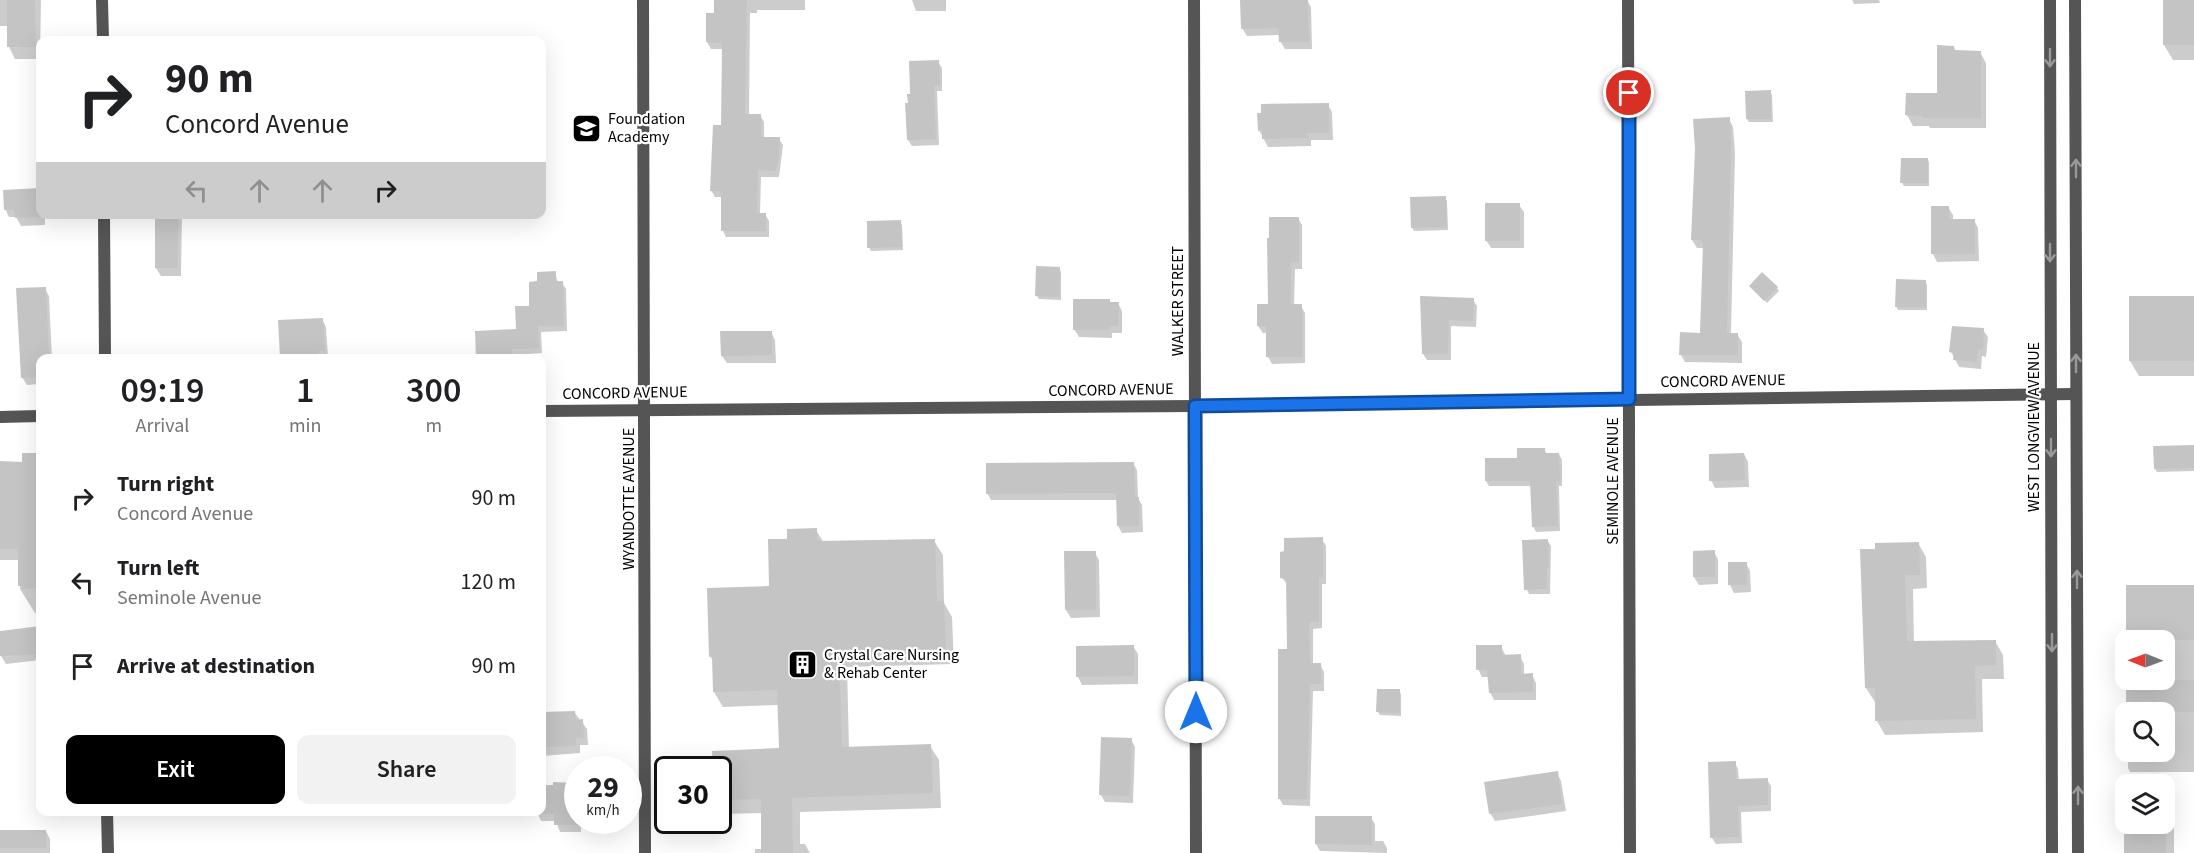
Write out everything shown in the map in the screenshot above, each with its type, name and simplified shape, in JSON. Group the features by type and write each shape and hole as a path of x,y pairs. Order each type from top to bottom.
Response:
{"street":[{"path":"102,0 103,36"},
{"name":"WYANDOTTE AVENUE","path":"643,0 645,853"},
{"name":"WALKER STREET","path":"1194,0 1196,853"},
{"name":"SEMINOLE AVENUE","path":"1628,0 1630,853"},
{"name":"WEST LONGVIEW AVENUE","path":"2050,0 2052,853"},
{"path":"2075,0 2078,853"},
{"path":"104,219 105,354"},
{"name":"CONCORD AVENUE","path":"546,411 1195,406 2076,394"},
{"path":"0,417 36,416"},
{"path":"107,816 108,853"}],"building":[{"path":"7,0 35,0 36,47 7,47"},
{"path":"714,0 747,0 745,114 761,114 761,137 780,137 776,171 758,170 757,213 766,213 766,231 721,231 721,191 710,191 713,125 721,125 722,43 706,42 706,13 714,13"},
{"path":"1240,0 1308,0 1309,42 1279,42 1278,28 1241,29"},
{"path":"2163,0 2194,0 2194,45 2163,45"},
{"path":"1937,45 1954,46 1955,50 1981,51 1981,118 1922,118 1922,116 1905,115 1906,93 1937,93"},
{"path":"939,60 940,85 934,86 936,139 907,140 905,103 908,103 907,94 910,94 909,61"},
{"path":"1771,90 1771,119 1746,119 1745,91"},
{"path":"1329,103 1329,133 1307,133 1308,138 1262,139 1262,130 1258,131 1257,113 1261,113 1261,104"},
{"path":"1730,117 1727,333 1738,333 1738,355 1679,355 1680,332 1700,333 1703,244 1701,240 1691,240 1695,149 1693,119"},
{"path":"1901,158 1928,158 1928,183 1900,183"},
{"path":"36,188 36,217 15,218 14,209 4,210 3,190"},
{"path":"1446,196 1447,227 1411,228 1410,197"},
{"path":"1485,203 1520,203 1520,241 1485,241"},
{"path":"1931,206 1949,206 1949,219 1975,219 1975,254 1931,254"},
{"path":"1269,217 1299,217 1299,262 1291,262 1291,304 1302,304 1302,357 1266,357 1266,326 1257,326 1257,304 1268,304"},
{"path":"155,219 178,219 178,268 155,268"},
{"path":"901,220 902,247 867,248 867,221"},
{"path":"1036,266 1060,267 1059,297 1035,296"},
{"path":"556,271 556,281 563,281 564,326 538,326 539,348 512,349 512,354 476,354 475,331 516,329 515,306 529,306 529,282 537,281 537,272"},
{"path":"1762,272 1778,287 1764,301 1749,286"},
{"path":"1896,279 1926,280 1926,307 1895,307"},
{"path":"46,287 49,354 36,354 36,377 21,378 16,288"},
{"path":"1420,296 1474,298 1473,321 1449,320 1448,354 1422,354"},
{"path":"2129,296 2194,296 2194,361 2129,361"},
{"path":"1073,299 1110,299 1110,302 1119,302 1118,326 1109,326 1109,330 1073,330"},
{"path":"323,318 325,351 319,351 319,354 280,354 278,320"},
{"path":"1952,326 1984,328 1983,350 1978,349 1977,362 1953,360 1954,353 1949,352"},
{"path":"720,331 772,331 772,355 721,356"},
{"path":"2194,445 2194,468 2154,469 2153,446"},
{"path":"1517,448 1545,448 1545,453 1559,453 1560,481 1556,481 1558,526 1532,527 1530,481 1485,481 1485,458 1517,458"},
{"path":"22,453 36,453 36,588 22,589 22,586 18,586 18,549 0,549 0,461 22,462"},
{"path":"1744,453 1745,480 1709,481 1709,454"},
{"path":"1134,462 1135,497 1139,497 1139,526 1117,526 1116,493 986,494 986,463"},
{"name":"Crystal Care Nursing & Rehab Center","path":"817,528 817,541 935,539 937,601 944,601 946,649 839,652 842,747 931,744 933,793 792,798 793,853 761,853 761,799 732,800 732,756 712,756 712,751 779,748 777,690 713,692 712,656 709,657 707,588 769,586 768,539 787,539 787,529"},
{"path":"1323,537 1323,578 1319,578 1319,622 1309,622 1310,663 1321,663 1321,684 1310,684 1307,799 1278,799 1278,649 1287,649 1286,579 1280,578 1280,552 1284,551 1284,538"},
{"path":"1548,539 1547,589 1524,590 1522,540"},
{"path":"1919,542 1920,575 1905,575 1907,641 1996,640 1996,665 1975,666 1976,719 1875,721 1875,688 1865,688 1860,549 1875,549 1875,543"},
{"path":"1715,550 1715,577 1693,577 1693,551"},
{"path":"1064,551 1096,551 1096,610 1065,610"},
{"path":"1728,562 1747,562 1747,585 1728,585"},
{"path":"2126,585 2194,585 2194,640 2175,640 2175,630 2126,630"},
{"path":"36,626 36,654 0,656 0,631"},
{"path":"1134,645 1134,676 1076,677 1076,646"},
{"path":"1476,645 1502,645 1502,655 1521,654 1521,674 1533,673 1533,692 1489,693 1487,670 1476,670"},
{"path":"2175,680 2194,680 2194,712 2175,712 2175,702 2126,702 2126,690 2175,690"},
{"path":"1377,689 1400,689 1400,713 1376,712"},
{"path":"575,711 576,720 583,719 584,738 576,738 576,746 546,747 546,712"},
{"path":"1101,737 1132,738 1130,796 1099,795"},
{"path":"1736,761 1736,779 1768,778 1768,805 1738,806 1739,837 1710,838 1708,762"},
{"path":"1558,771 1562,804 1489,814 1484,782"},
{"path":"553,782 564,782 564,825 554,825 554,814 546,814 546,785 553,785"},
{"path":"1315,816 1372,816 1372,845 1315,844"},
{"path":"0,830 46,830 46,848 0,848"},
{"path":"2124,834 2166,834 2166,853 2124,853"}],"place":[{"name":"Foundation Academy","path":"587,128"},
{"name":"Crystal Care Nursing & Rehab Center","path":"803,664"}],"route":[{"path":"1196,712 1195,406 1629,399 1629,93"}]}
